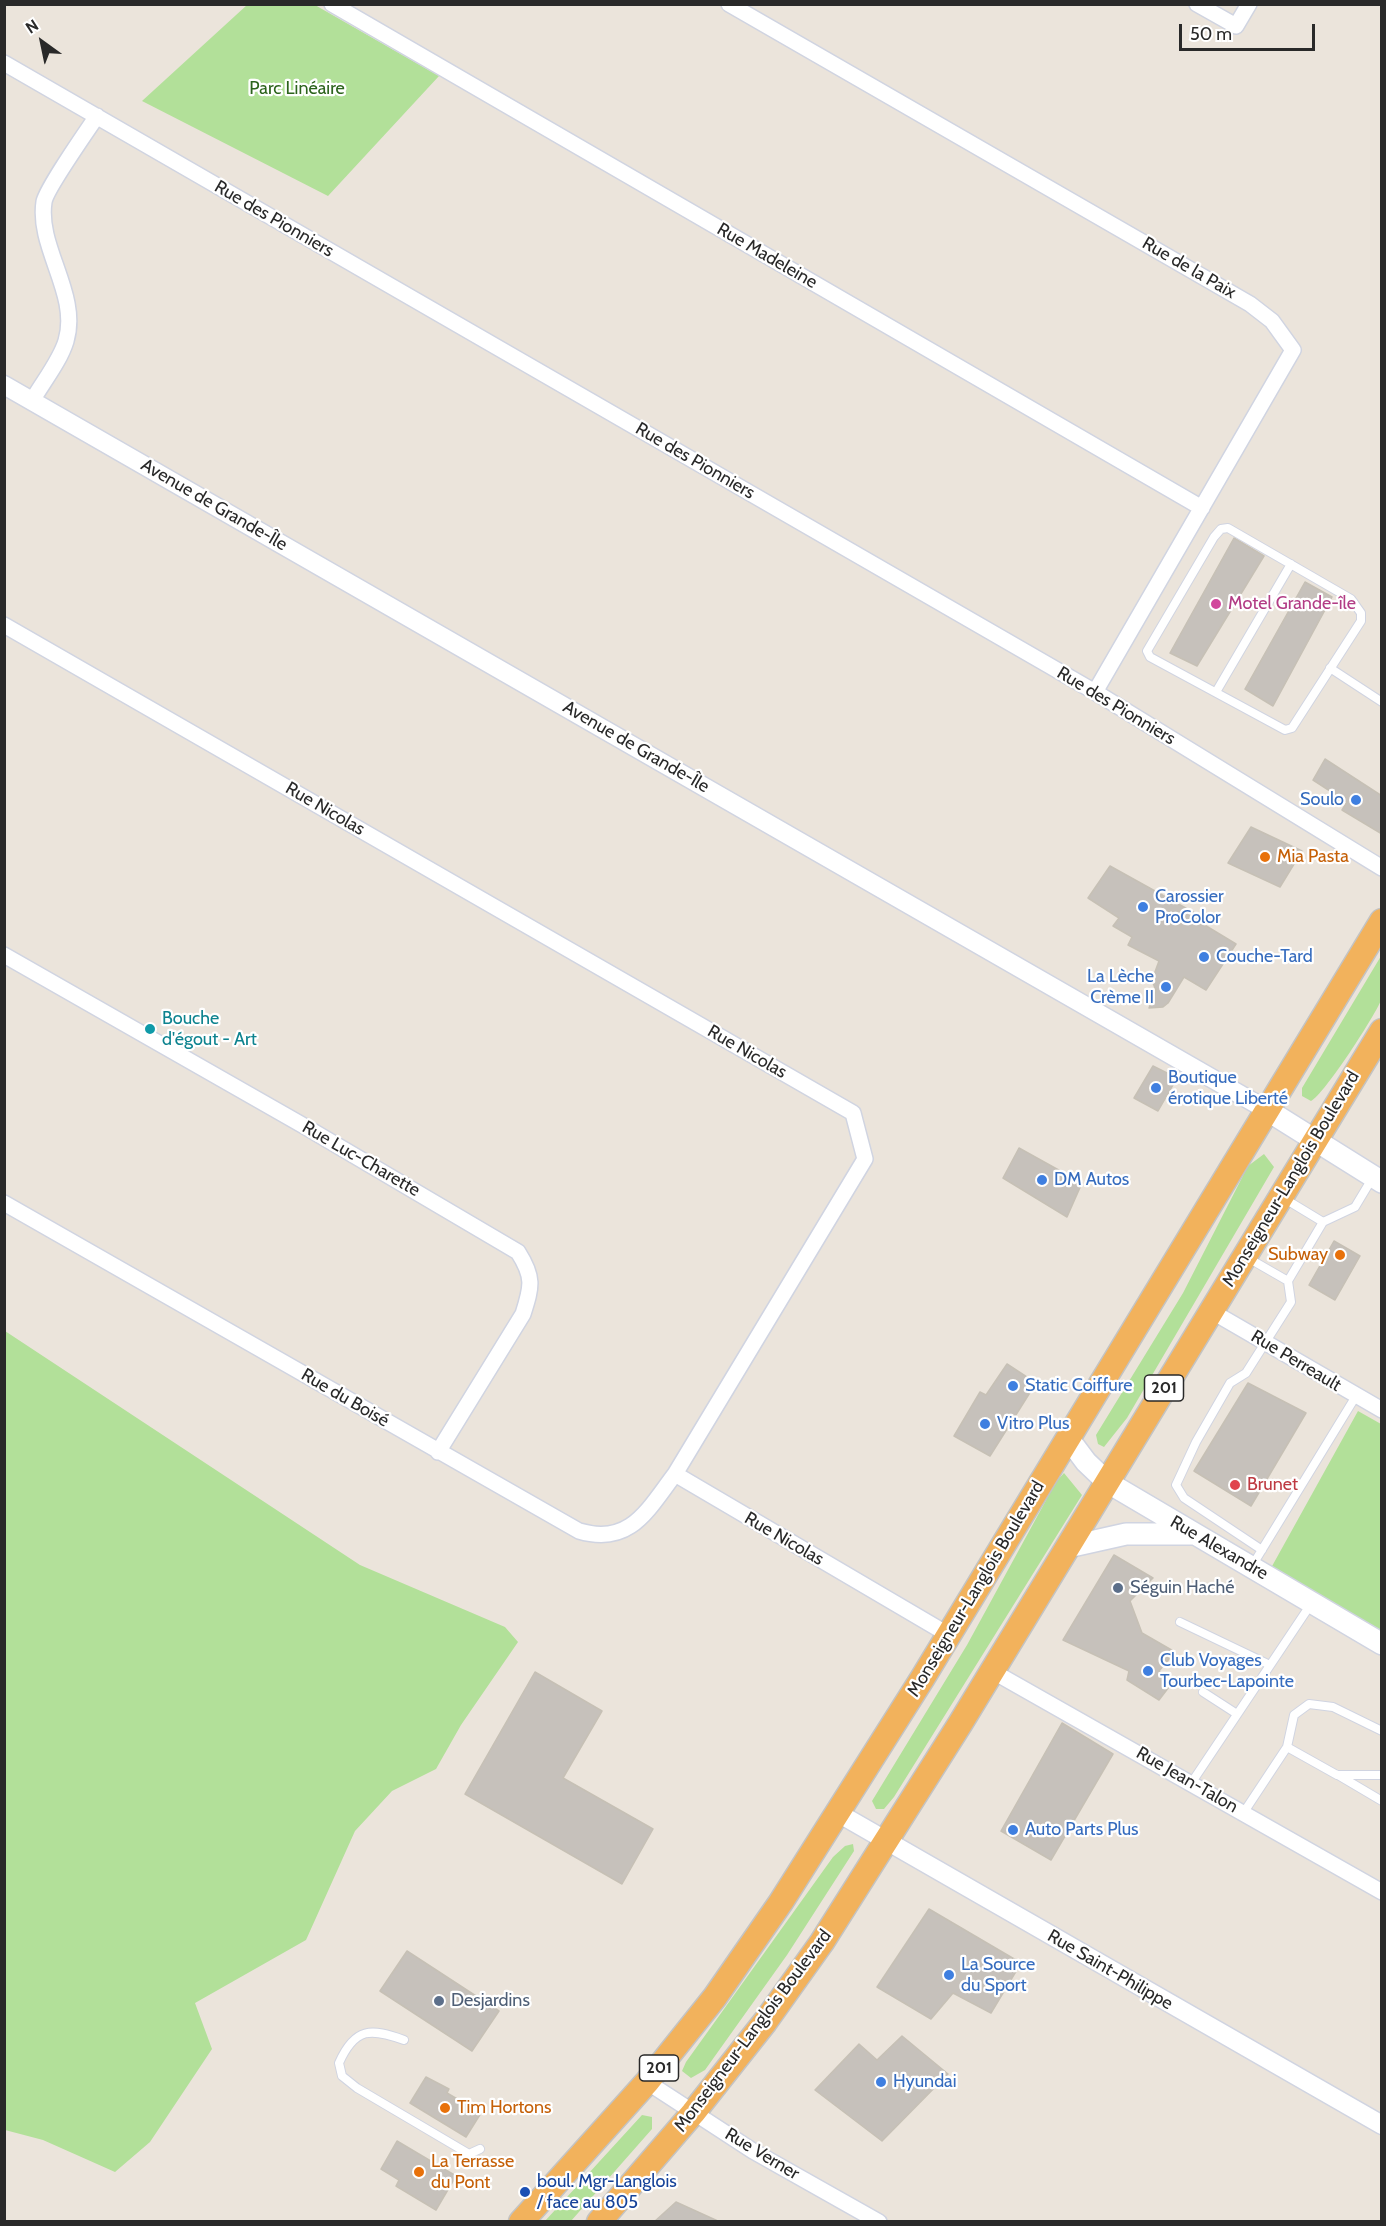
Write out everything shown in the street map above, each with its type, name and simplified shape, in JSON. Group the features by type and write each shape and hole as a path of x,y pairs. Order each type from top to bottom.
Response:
{"highway":[{"name":"Monseigneur-Langlois Boulevard","path":"521,2222 647,2082 740,1962 838,1813 949,1635 1382,921"},
{"name":"Monseigneur-Langlois Boulevard","path":"599,2222 693,2113 801,1972 886,1842 992,1671 1382,1031"}],"main road":[{"path":"1267,1110 1377,1179"},
{"name":"Rue Alexandre","path":"1068,1438 1086,1462 1107,1482 1192,1534 1257,1559 1312,1603 1382,1644"},
{"path":"1068,1547 1126,1534 1192,1534"}],"street":[{"name":"Rue Madeleine","path":"332,4 1202,508"},
{"name":"Rue de la Paix","path":"729,4 1250,304 1272,321 1293,350 1095,692"},
{"path":"1197,4 1236,26 1249,4"},
{"name":"Rue des Pionniers","path":"4,63 1095,692 1382,868"},
{"path":"32,401 66,342 68,322 67,305 43,218 44,199 96,116"},
{"name":"Avenue de Grande-Île","path":"4,385 1267,1110"},
{"name":"Rue Nicolas","path":"4,625 853,1113 865,1159 675,1474 949,1635"},
{"name":"Rue Luc-Charette","path":"4,955 304,1126 518,1252 530,1270 529,1294 523,1314 438,1452"},
{"name":"Rue du Boisé","path":"4,1203 579,1531 599,1537 622,1532 642,1519 675,1474"},
{"name":"Rue Perreault","path":"1211,1311 1382,1410"},
{"name":"Rue Jean-Talon","path":"992,1671 1192,1782 1382,1892"},
{"name":"Rue Saint-Philippe","path":"838,1813 1382,2125"},
{"name":"Rue Verner","path":"647,2082 753,2151 879,2222"}],"lane":[{"path":"1228,528 1351,599 1361,613 1361,621 1330,668 1292,728 1286,730 1150,657 1147,651 1221,529 1228,528"},
{"path":"1216,692 1291,564"},
{"path":"1330,668 1382,702"},
{"path":"1356,1396 1257,1559 1184,1498 1176,1485 1196,1442 1230,1383 1246,1373 1291,1302 1288,1281 1323,1222 1355,1207 1377,1179"},
{"path":"1281,1197 1323,1222"},
{"path":"1244,1256 1288,1281"},
{"path":"1192,1782 1312,1603"},
{"path":"1180,1622 1270,1665"},
{"path":"1203,1692 1237,1714"},
{"path":"1244,1812 1287,1747 1294,1715 1309,1704 1333,1707 1382,1731"},
{"path":"1287,1747 1382,1802"},
{"path":"1337,1774 1382,1775"},
{"path":"405,2040 381,2032 367,2032 355,2038 345,2050 339,2063 342,2076 357,2088 469,2154 480,2149"}],"green space":[{"name":"Parc Linéaire","path":"247,5 315,5 439,76 328,196 142,101"},
{"path":"1381,956 1382,998 1361,1036 1338,1070 1311,1101 1302,1096 1302,1088"},
{"path":"1264,1154 1274,1167 1127,1418 1104,1447 1098,1444 1096,1435 1183,1293 1248,1166"},
{"path":"5,1331 360,1565 505,1627 518,1642 461,1725 436,1769 392,1791 355,1831 306,1940 195,2003 212,2049 150,2142 115,2172 43,2140 5,2130"},
{"path":"1358,1411 1381,1424 1381,1630 1271,1568"},
{"path":"1064,1473 1082,1495 894,1797 884,1809 876,1809 872,1801 967,1645 1056,1482"},
{"path":"853,1844 854,1851 787,1955 705,2070 691,2078 682,2071 686,2062 833,1857 845,1846"},
{"path":"642,2115 652,2117 652,2129 571,2221 545,2221"}],"building":[{"name":"Motel Grande-île","path":"1234,538 1264,556 1197,666 1170,653"},
{"name":"Motel Grande-île","path":"1305,582 1332,597 1273,706 1245,689"},
{"path":"1325,759 1382,796 1382,834 1342,810 1347,802 1313,780"},
{"name":"Mia Pasta","path":"1251,827 1302,851 1280,887 1228,863"},
{"name":"Carossier ProColor","path":"1110,866 1200,916 1198,921 1236,944 1206,990 1184,977 1168,1003 1163,1007 1149,1008 1156,991 1152,980 1159,961 1128,945 1132,937 1113,926 1119,918 1088,898"},
{"name":"Boutique érotique Liberté","path":"1153,1066 1177,1078 1158,1111 1134,1098"},
{"name":"DM Autos","path":"1019,1148 1082,1183 1067,1217 1003,1178"},
{"path":"1334,1241 1360,1256 1335,1300 1309,1285"},
{"name":"Vitro Plus","path":"1007,1364 1036,1383 990,1456 954,1436 980,1392 986,1395"},
{"path":"1248,1383 1306,1413 1251,1506 1194,1471"},
{"path":"1114,1555 1153,1578 1130,1601 1142,1633 1175,1652 1159,1671 1172,1683 1159,1700 1127,1680 1129,1671 1063,1640"},
{"path":"535,1672 602,1711 563,1778 653,1829 622,1884 465,1794"},
{"path":"1062,1723 1113,1754 1051,1860 1001,1831"},
{"name":"La Source du Sport","path":"929,1909 1021,1963 991,2013 953,1993 931,2019 877,1987"},
{"name":"Desjardins","path":"407,1951 499,2011 472,2051 380,1991"},
{"name":"Hyundai","path":"902,2036 948,2074 882,2141 815,2090 859,2044 877,2060"},
{"name":"Tim Hortons","path":"426,2077 449,2089 447,2093 481,2113 466,2137 410,2103"},
{"name":"La Terrasse du Pont","path":"397,2141 456,2176 436,2210 396,2186 399,2180 381,2169"},
{"path":"676,2202 720,2222 654,2222"}],"place":[{"name":"Motel Grande-île","path":"1216,604"},
{"name":"Soulo","path":"1356,800"},
{"name":"Mia Pasta","path":"1265,857"},
{"name":"Carossier ProColor","path":"1143,907"},
{"name":"Couche-Tard","path":"1204,957"},
{"name":"La Lèche Crème II","path":"1166,987"},
{"name":"Bouche d'égout - Art","path":"150,1029"},
{"name":"Boutique érotique Liberté","path":"1156,1088"},
{"name":"DM Autos","path":"1042,1180"},
{"name":"Subway","path":"1340,1255"},
{"name":"Static Coiffure","path":"1013,1386"},
{"name":"Vitro Plus","path":"985,1424"},
{"name":"Brunet","path":"1235,1485"},
{"name":"Séguin Haché","path":"1118,1588"},
{"name":"Club Voyages Tourbec-Lapointe","path":"1148,1671"},
{"name":"Auto Parts Plus","path":"1013,1830"},
{"name":"La Source du Sport","path":"949,1975"},
{"name":"Desjardins","path":"439,2001"},
{"name":"Hyundai","path":"881,2082"},
{"name":"Tim Hortons","path":"445,2108"},
{"name":"La Terrasse du Pont","path":"419,2172"},
{"name":"boul. Mgr-Langlois / face au 805","path":"525,2192"}]}
